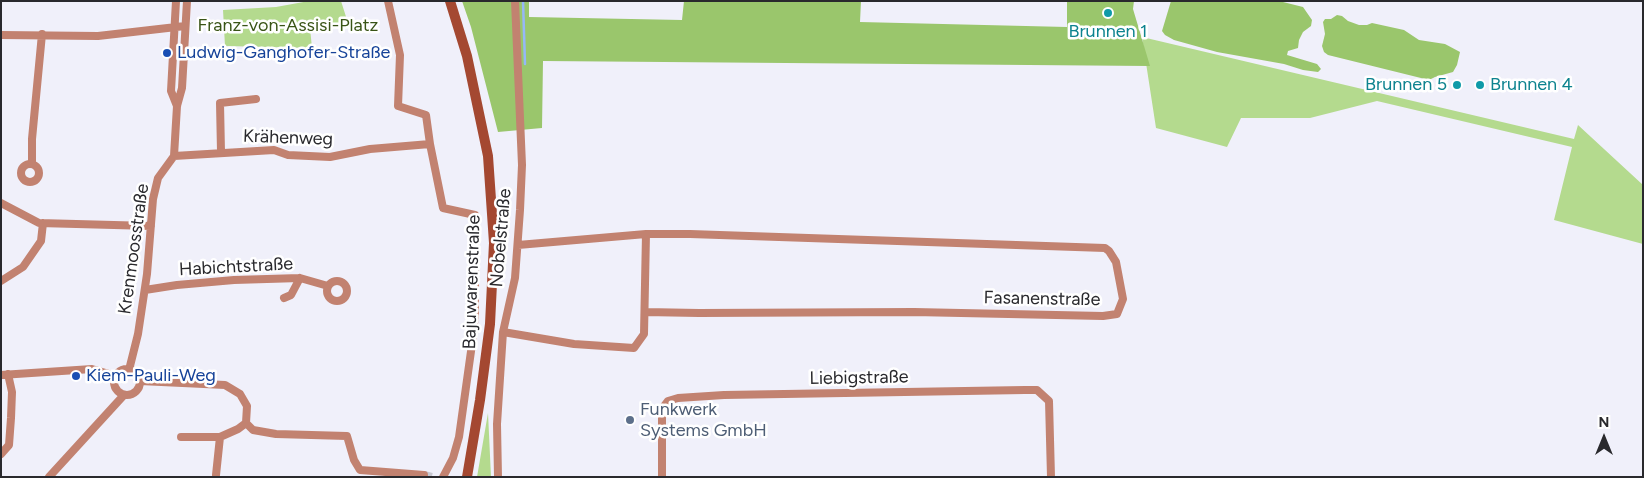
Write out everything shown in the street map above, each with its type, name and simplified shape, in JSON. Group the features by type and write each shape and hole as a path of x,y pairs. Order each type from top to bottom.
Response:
{"main road":[{"name":"Bajuwarenstraße","path":"450,1 467,56 488,156 494,243 490,324 468,477"}],"street":[{"path":"176,1 171,91 177,106"},
{"path":"174,156 177,106 182,88 187,1"},
{"path":"388,1 400,55 398,106 426,115 443,208 476,215 473,337 459,437 453,458 443,477"},
{"name":"Nobelstraße","path":"498,477 497,424 503,332 515,278 522,164 516,1"},
{"path":"1,35 98,36 185,26"},
{"path":"32,163 32,139 42,34"},
{"path":"221,152 220,103 256,99"},
{"name":"Krähenweg","path":"174,156 274,150 288,155 330,157 370,149 430,144"},
{"name":"Krenmoosstraße","path":"129,370 145,290 153,199 158,178 174,156"},
{"path":"1,202 39,223 151,226"},
{"path":"1,281 23,267 41,241 42,223"},
{"path":"503,332 574,344 634,348 644,334 646,234"},
{"name":"Fasanenstraße","path":"518,245 646,234 703,234 1105,248 1116,262 1123,299 1117,314 1103,316 914,312 645,312"},
{"path":"284,298 291,295 300,278"},
{"name":"Habichtstraße","path":"145,290 234,280 300,278 328,286"},
{"path":"1,454 9,444 12,392 4,374 92,369 116,376"},
{"path":"129,370 137,374 140,386 136,392 124,395 117,391 114,383 116,376 122,371 129,370"},
{"path":"140,381 225,385 240,394 247,406 246,424"},
{"name":"Liebigstraße","path":"662,477 662,409 668,402 678,398 734,395 1025,390 1037,390 1050,401 1051,477"},
{"path":"49,477 124,395"},
{"path":"181,437 220,437 246,424"},
{"path":"246,424 254,430 270,433 346,436 354,460 360,470 424,476"},
{"path":"216,475 220,437"}],"green space":[{"name":"Franz-von-Assisi-Platz","path":"309,1 341,1 348,23 310,28 312,48 225,46 223,10 276,7"},
{"path":"462,1 529,1 529,17 682,20 684,1 861,1 860,22 1067,27 1067,1 1134,1 1133,9 1150,66 543,61 542,128 498,132 471,27"},
{"path":"1171,1 1279,1 1303,7 1312,20 1311,26 1303,32 1298,48 1288,51 1287,55 1317,64 1321,69 1318,72 1303,70 1284,64 1217,52 1174,40 1162,31"},
{"path":"1337,15 1359,25 1372,23 1404,30 1419,40 1445,44 1460,52 1457,65 1453,72 1429,80 1328,55 1324,52 1322,46 1325,34 1323,22 1325,19 1331,19"},
{"path":"1142,37 1574,139 1578,125 1643,185 1643,244 1554,220 1572,147 1377,101 1310,118 1241,118 1227,147 1156,128"},
{"path":"488,413 491,477 477,477"}],"waterway":[{"path":"523,1 525,64"}],"tunnel":[{"path":"424,475 432,477"}],"place":[{"name":"Brunnen 1","path":"1108,13"},
{"name":"Ludwig-Ganghofer-Straße","path":"167,53"},
{"name":"Brunnen 5","path":"1457,85"},
{"name":"Brunnen 4","path":"1480,85"},
{"name":"Kiem-Pauli-Weg","path":"76,376"},
{"name":"Funkwerk Systems GmbH","path":"630,420"}]}
